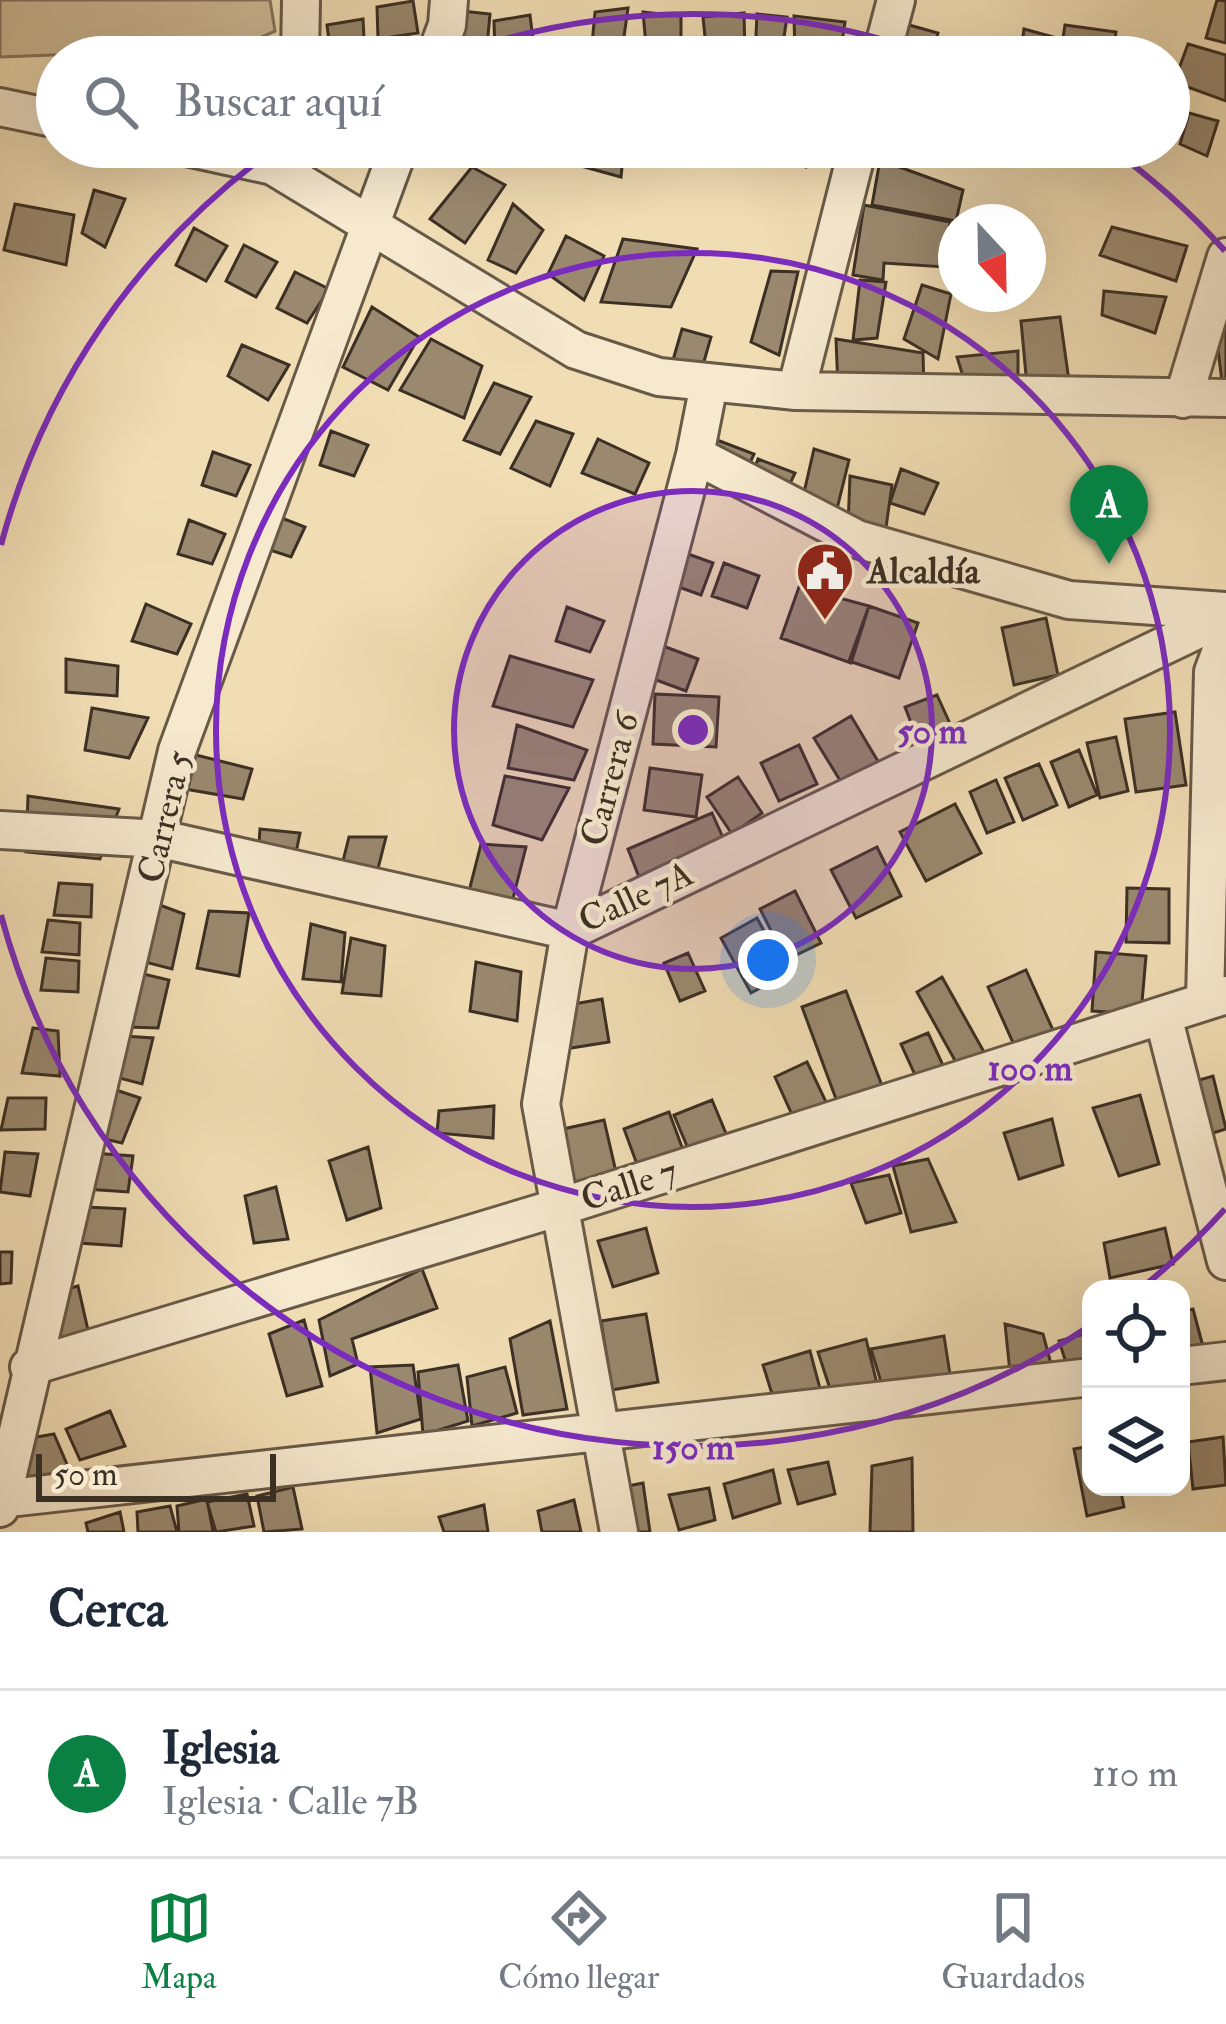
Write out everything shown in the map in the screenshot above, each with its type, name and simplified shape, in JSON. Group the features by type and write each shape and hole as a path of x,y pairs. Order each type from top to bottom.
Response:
{"street":[{"path":"301,0 304,36"},
{"path":"444,36 449,0"},
{"path":"887,36 896,0"},
{"path":"0,107 36,115"},
{"path":"293,168 369,222 576,350 659,377 796,391 1226,398"},
{"name":"Carrera 5","path":"0,1502 29,1367 161,839 177,751 391,168"},
{"path":"796,391 853,168"},
{"path":"1183,399 1226,257"},
{"name":"Carrera 6","path":"619,1532 541,1104 570,931 695,455 709,384"},
{"path":"695,455 857,539 1070,600 1226,613"},
{"name":"Calle 7A","path":"0,830 161,839 570,931 1226,613"},
{"path":"1216,998 1213,672 1226,637"},
{"name":"Calle 7","path":"29,1367 560,1207 1216,998"},
{"path":"1163,1016 1226,1262"},
{"path":"1190,1365 1226,1361"},
{"path":"0,1502 1082,1378"}],"shaded area":[{"path":"0,0 270,0 275,31 264,36 36,36 36,56 0,57"}],"building":[{"path":"1217,0 1226,1 1226,43 1206,38"},
{"path":"413,1 418,33 378,36 377,7"},
{"path":"628,8 624,36 593,36 595,12"},
{"path":"453,10 490,14 488,36 447,36"},
{"path":"643,12 681,16 681,36 645,36"},
{"path":"744,13 745,36 705,36 703,17"},
{"path":"757,14 787,17 784,36 756,36"},
{"path":"530,15 533,36 494,36 494,21"},
{"path":"794,16 845,22 843,36 794,36"},
{"path":"363,19 364,36 328,36 327,25"},
{"path":"902,23 938,33 937,36 899,36"},
{"path":"1065,25 1116,32 1115,36 1063,36"},
{"path":"1024,29 1049,36 1023,36"},
{"path":"1190,45 1226,55 1226,101 1190,88"},
{"path":"1190,113 1218,121 1207,156 1190,148"},
{"path":"471,168 505,185 465,243 430,219"},
{"path":"588,168 622,168 621,177"},
{"path":"879,168 902,168 963,190 960,204 938,204 938,218 872,205"},
{"path":"94,190 125,199 105,247 82,233"},
{"path":"15,204 74,215 66,265 4,250"},
{"path":"513,204 543,230 516,273 488,260"},
{"path":"864,205 938,220 938,267 884,263 883,280 853,275"},
{"path":"1112,227 1187,246 1176,281 1100,255"},
{"path":"194,228 227,246 206,281 176,265"},
{"path":"566,236 604,256 584,300 548,274"},
{"path":"623,239 697,249 671,307 601,302"},
{"path":"244,245 277,262 256,297 226,281"},
{"path":"771,271 798,272 779,355 751,342"},
{"path":"295,272 329,289 307,323 277,308"},
{"path":"860,280 886,282 877,338 853,340"},
{"path":"922,285 938,290 938,312 947,312 938,359 904,339"},
{"path":"1104,291 1166,297 1155,333 1102,315"},
{"path":"372,307 419,337 388,390 343,367"},
{"path":"1060,317 1070,388 1027,386 1021,321"},
{"path":"1226,324 1226,382 1222,382 1215,325"},
{"path":"682,329 711,337 701,372 673,360"},
{"path":"431,339 482,366 464,418 400,390"},
{"path":"836,339 923,353 924,390 838,388"},
{"path":"242,345 289,365 268,400 228,376"},
{"path":"1018,351 1018,386 967,389 957,357"},
{"path":"494,383 531,397 500,454 464,440"},
{"path":"536,421 573,434 550,486 511,468"},
{"path":"331,431 368,445 354,476 320,465"},
{"path":"598,439 649,463 635,494 582,473"},
{"path":"717,440 754,454 740,485 706,474"},
{"path":"814,449 849,460 834,521 800,510"},
{"path":"213,452 250,465 236,496 202,485"},
{"path":"758,459 795,473 781,503 747,492"},
{"path":"901,469 938,483 924,514 890,503"},
{"path":"850,476 892,485 881,563 847,551"},
{"path":"269,513 305,527 291,557 258,546"},
{"path":"189,520 225,534 212,564 178,554"},
{"path":"677,550 713,563 701,595 665,582"},
{"path":"724,563 759,576 747,608 712,596"},
{"name":"Alcaldía","path":"799,587 869,606 851,663 781,638"},
{"path":"146,604 191,624 177,654 132,641"},
{"path":"869,606 918,623 899,678 849,661"},
{"path":"567,607 604,621 590,652 556,641"},
{"path":"1046,618 1058,675 1014,685 1002,628"},
{"path":"663,646 698,659 686,691 651,678"},
{"path":"510,656 593,680 573,727 493,706"},
{"path":"66,659 118,666 117,696 66,692"},
{"path":"655,694 719,697 716,747 653,744"},
{"path":"937,695 957,739 922,751 905,707"},
{"path":"92,708 148,718 129,758 85,750"},
{"path":"1175,712 1186,785 1136,792 1125,719"},
{"path":"851,716 885,773 849,795 814,738"},
{"path":"517,725 587,750 574,780 508,768"},
{"path":"1116,737 1128,791 1100,798 1087,743"},
{"path":"799,745 817,784 779,801 761,763"},
{"path":"1079,750 1097,795 1069,807 1051,762"},
{"path":"196,755 252,769 243,799 185,789"},
{"path":"1039,764 1057,805 1023,820 1005,778"},
{"path":"650,768 702,775 696,817 644,810"},
{"path":"505,776 569,788 542,840 493,825"},
{"path":"738,777 762,813 732,834 707,797"},
{"path":"996,780 1014,822 987,833 970,792"},
{"path":"28,796 119,809 100,859 26,852"},
{"path":"955,804 981,853 926,881 900,832"},
{"path":"712,813 724,840 639,877 628,849"},
{"path":"260,829 300,833 290,882 257,871"},
{"path":"349,837 386,837 371,896 337,885"},
{"path":"481,844 526,847 507,922 464,911"},
{"path":"877,847 901,896 856,918 831,870"},
{"path":"59,883 92,885 91,917 54,915"},
{"path":"1127,888 1169,889 1169,943 1126,942"},
{"path":"795,891 821,943 786,960 760,909"},
{"path":"157,904 184,914 172,969 141,961"},
{"path":"209,911 249,913 239,976 197,968"},
{"path":"757,918 787,973 751,993 721,938"},
{"path":"48,920 80,923 79,955 42,952"},
{"path":"311,924 345,933 341,982 303,979"},
{"path":"351,938 385,946 381,996 342,993"},
{"path":"1096,952 1146,956 1141,1014 1092,1011"},
{"path":"688,953 705,991 680,1001 664,963"},
{"path":"46,958 79,961 78,992 41,990"},
{"path":"476,962 521,972 517,1021 470,1011"},
{"path":"1026,970 1057,1039 1019,1056 988,987"},
{"path":"135,972 169,980 158,1028 127,1027"},
{"path":"942,977 989,1061 963,1075 917,992"},
{"path":"846,991 884,1091 839,1107 802,1007"},
{"path":"602,999 609,1042 565,1049 557,1007"},
{"path":"33,1028 58,1031 60,1076 22,1073"},
{"path":"928,1033 947,1074 920,1086 901,1044"},
{"path":"123,1036 153,1038 142,1084 112,1076"},
{"path":"807,1062 827,1104 794,1119 775,1077"},
{"path":"1213,1076 1226,1129 1194,1139 1178,1086"},
{"path":"110,1088 140,1098 122,1143 100,1138"},
{"path":"1140,1095 1159,1164 1119,1176 1093,1108"},
{"path":"8,1098 46,1098 45,1129 1,1130"},
{"path":"712,1100 730,1143 692,1158 674,1115"},
{"path":"494,1106 493,1138 437,1133 439,1111"},
{"path":"669,1112 686,1158 641,1175 624,1129"},
{"path":"1052,1119 1063,1165 1019,1179 1004,1133"},
{"path":"604,1120 616,1172 566,1184 554,1131"},
{"path":"368,1147 381,1208 347,1220 329,1161"},
{"path":"5,1152 38,1154 30,1196 0,1192"},
{"path":"92,1153 133,1156 128,1192 86,1189"},
{"path":"928,1159 956,1222 911,1232 893,1166"},
{"path":"889,1175 901,1213 866,1223 851,1183"},
{"path":"276,1187 288,1239 254,1243 245,1196"},
{"path":"86,1207 125,1209 121,1246 79,1243"},
{"path":"646,1228 658,1273 613,1287 598,1241"},
{"path":"1165,1228 1173,1264 1110,1278 1104,1243"},
{"path":"0,1252 12,1252 11,1283 0,1284"},
{"path":"422,1269 437,1308 352,1339 358,1364 330,1376 319,1320"},
{"path":"78,1286 90,1339 55,1342 47,1295"},
{"path":"1190,1310 1205,1354 1190,1359"},
{"path":"646,1314 658,1382 612,1390 601,1321"},
{"path":"304,1320 322,1386 287,1396 269,1334"},
{"path":"550,1321 567,1409 523,1415 510,1339"},
{"path":"1005,1324 1043,1334 1055,1379 1011,1382"},
{"path":"1082,1335 1082,1385 1074,1387 1059,1341"},
{"path":"944,1336 951,1381 885,1395 871,1349"},
{"path":"866,1339 877,1384 833,1398 818,1352"},
{"path":"810,1351 822,1396 777,1410 763,1365"},
{"path":"413,1365 421,1419 377,1433 370,1367"},
{"path":"458,1365 468,1421 423,1435 418,1372"},
{"path":"505,1367 517,1413 472,1426 467,1377"},
{"path":"110,1411 125,1446 80,1460 66,1429"},
{"path":"54,1434 69,1469 25,1482 20,1440"},
{"path":"1223,1437 1226,1485 1193,1489 1190,1442"},
{"path":"1082,1448 1082,1490 1074,1449"},
{"path":"912,1458 913,1532 870,1532 872,1466"},
{"path":"828,1462 835,1494 798,1504 788,1470"},
{"path":"773,1470 780,1503 733,1518 724,1484"},
{"path":"643,1483 650,1532 609,1532 602,1491"},
{"path":"293,1487 302,1529 264,1532 257,1496"},
{"path":"709,1488 715,1520 679,1530 669,1495"},
{"path":"247,1494 254,1526 216,1532 207,1502"},
{"path":"1083,1496 1122,1496 1124,1507 1087,1516"},
{"path":"207,1499 213,1532 179,1532 177,1506"},
{"path":"574,1500 581,1532 542,1532 538,1511"},
{"path":"484,1505 488,1532 444,1532 439,1517"},
{"path":"170,1506 177,1532 138,1532 137,1512"},
{"path":"120,1512 124,1532 88,1532 86,1523"}],"place":[{"name":"Iglesia","path":"1109,564"},
{"name":"Alcaldía","path":"825,622"}]}
